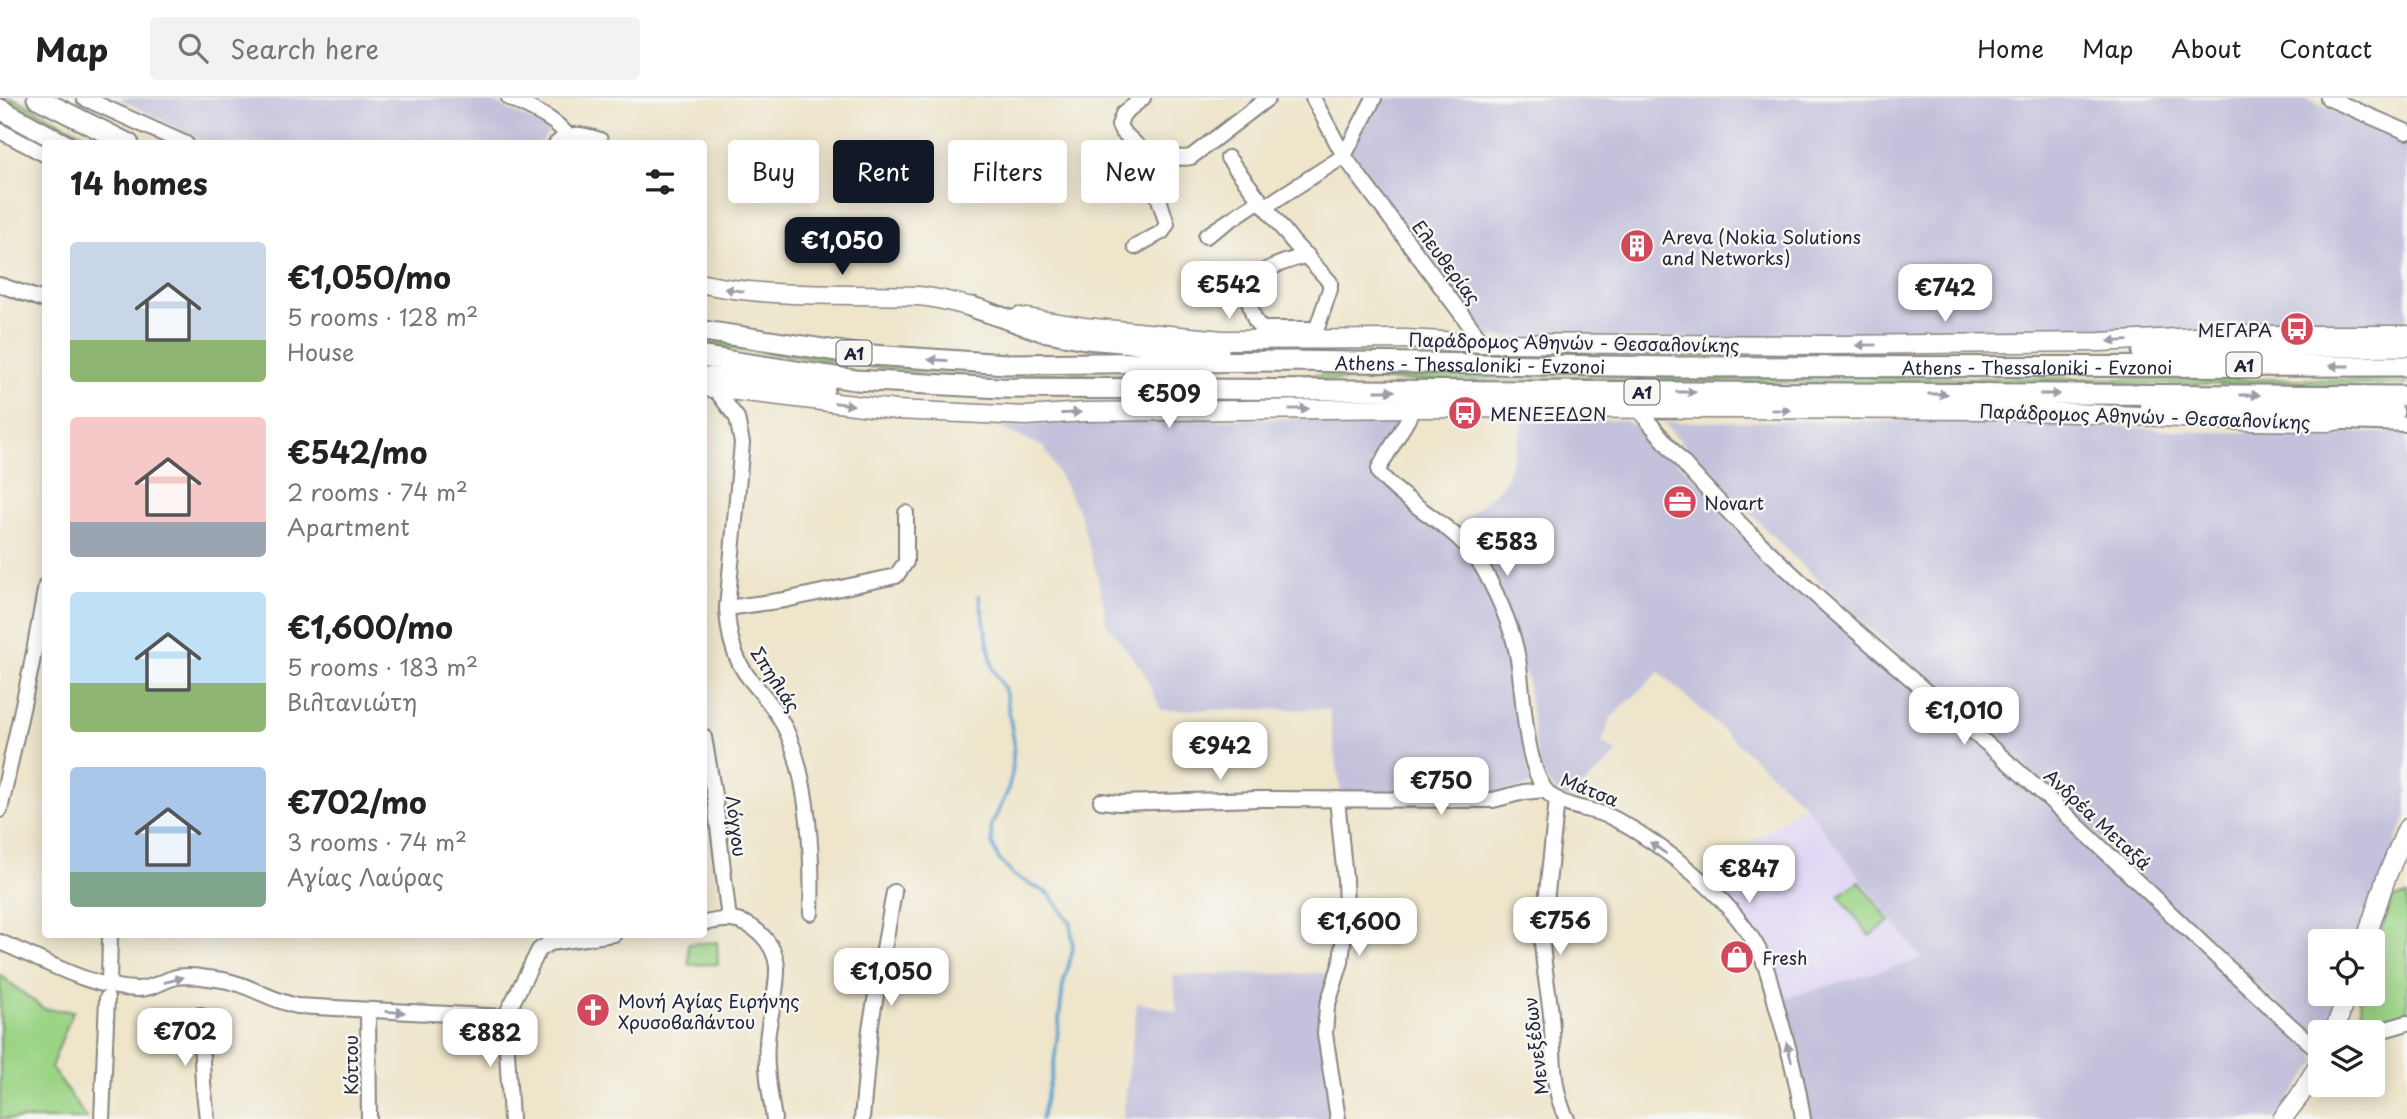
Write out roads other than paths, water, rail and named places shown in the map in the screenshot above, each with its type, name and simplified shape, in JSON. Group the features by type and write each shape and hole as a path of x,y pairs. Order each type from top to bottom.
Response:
{"highway":[{"path":"37,98 121,140"},
{"path":"0,109 57,140"},
{"path":"972,307 1042,331 1085,339 1229,351 1289,361"},
{"name":"Athens - Thessaloniki - Evzonoi","path":"707,331 858,354 982,362 1289,361 1675,367 2407,366"},
{"path":"2081,365 2157,352 2407,346"},
{"name":"Athens - Thessaloniki - Evzonoi","path":"707,357 855,380 1001,388 2407,396"},
{"path":"707,384 857,390 920,390 946,384"},
{"path":"2083,394 2174,408 2403,416"}],"main road":[{"name":"Παράδρομος Αθηνών - Θεσσαλονίκης","path":"707,285 736,291 800,296 920,296 1084,327 1223,340 1315,334 1483,343 1820,345 2101,342 2234,335 2407,335"},
{"name":"Παράδρομος Αθηνών - Θεσσαλονίκης","path":"707,384 896,410 1027,416 1084,412 1412,408 2006,410 2188,419 2327,422 2403,416"},
{"path":"2369,929 2386,878 2407,828"},
{"path":"2282,1119 2308,1083"}],"street":[{"path":"84,98 177,140"},
{"path":"509,98 554,121 565,140"},
{"path":"1131,140 1119,125 1123,114 1143,98"},
{"path":"1179,160 1191,157 1268,98"},
{"name":"Ελευθερίας","path":"1313,98 1344,156 1483,343"},
{"path":"1206,236 1344,156 1374,98"},
{"path":"2328,98 2407,132"},
{"path":"0,131 42,153"},
{"path":"569,140 584,135 595,140"},
{"path":"1228,158 1293,242 1307,255 1329,282 1330,289 1315,334 1263,330 1256,325 1247,295 1252,280 1261,273 1307,255"},
{"path":"1135,247 1162,232 1167,223 1161,203"},
{"path":"0,285 42,301"},
{"name":"Σπηλιάς","path":"707,384 737,418 742,443 727,608 728,629 747,676 767,699 793,745 799,769 812,873 811,914"},
{"name":"Μάτσα","path":"1412,408 1379,468 1380,473 1442,526 1459,536 1482,567 1513,639 1532,759 1551,795 1608,815 1628,827 1699,878 1734,914 1751,937 1762,959 1793,1068 1803,1119"},
{"name":"Ανδρέα Μεταξά","path":"1639,410 1738,522 1843,619 2075,822 2206,949 2308,1041"},
{"path":"727,608 785,600 896,576 906,562 906,513"},
{"path":"0,810 42,607"},
{"name":"Λόγγου","path":"707,754 729,920"},
{"path":"1101,801 1493,800 1524,792 1551,795"},
{"name":"Μενεξέδων","path":"1551,795 1542,940 1558,1091 1567,1119"},
{"path":"1337,799 1346,912 1341,962 1327,1007 1325,1034 1338,1119"},
{"path":"862,1119 870,1029 894,892"},
{"path":"707,923 729,920 741,922 758,932 771,947 777,966 766,1042 774,1119"},
{"path":"103,1119 110,938"},
{"path":"511,1119 505,1017 539,950 550,943 586,938"},
{"path":"0,942 87,978 108,991 147,989 175,977 214,978 249,986 270,998 297,1006 505,1017"},
{"name":"Κόττου","path":"369,1011 369,1119"},
{"path":"200,1015 207,1119"},
{"path":"2385,1029 2407,1023"}],"waterway":[{"path":"979,595 993,669 1005,690 1014,741 1012,774 1007,793 991,826 992,843 998,858 1013,875 1049,894 1071,923 1073,949 1063,985 1054,1065 1041,1119"}],"place":[{"name":"Areva (Nokia Solutions and Networks)","path":"1637,246"},
{"name":"ΜΕΓΑΡΑ","path":"2297,329"},
{"name":"ΜΕΝΕΞΕΔΩΝ","path":"1465,413"},
{"name":"Novart","path":"1680,502"},
{"name":"Fresh","path":"1737,957"},
{"name":"Μονή Αγίας Ειρήνης Χρυσοβαλάντου","path":"593,1010"}]}
